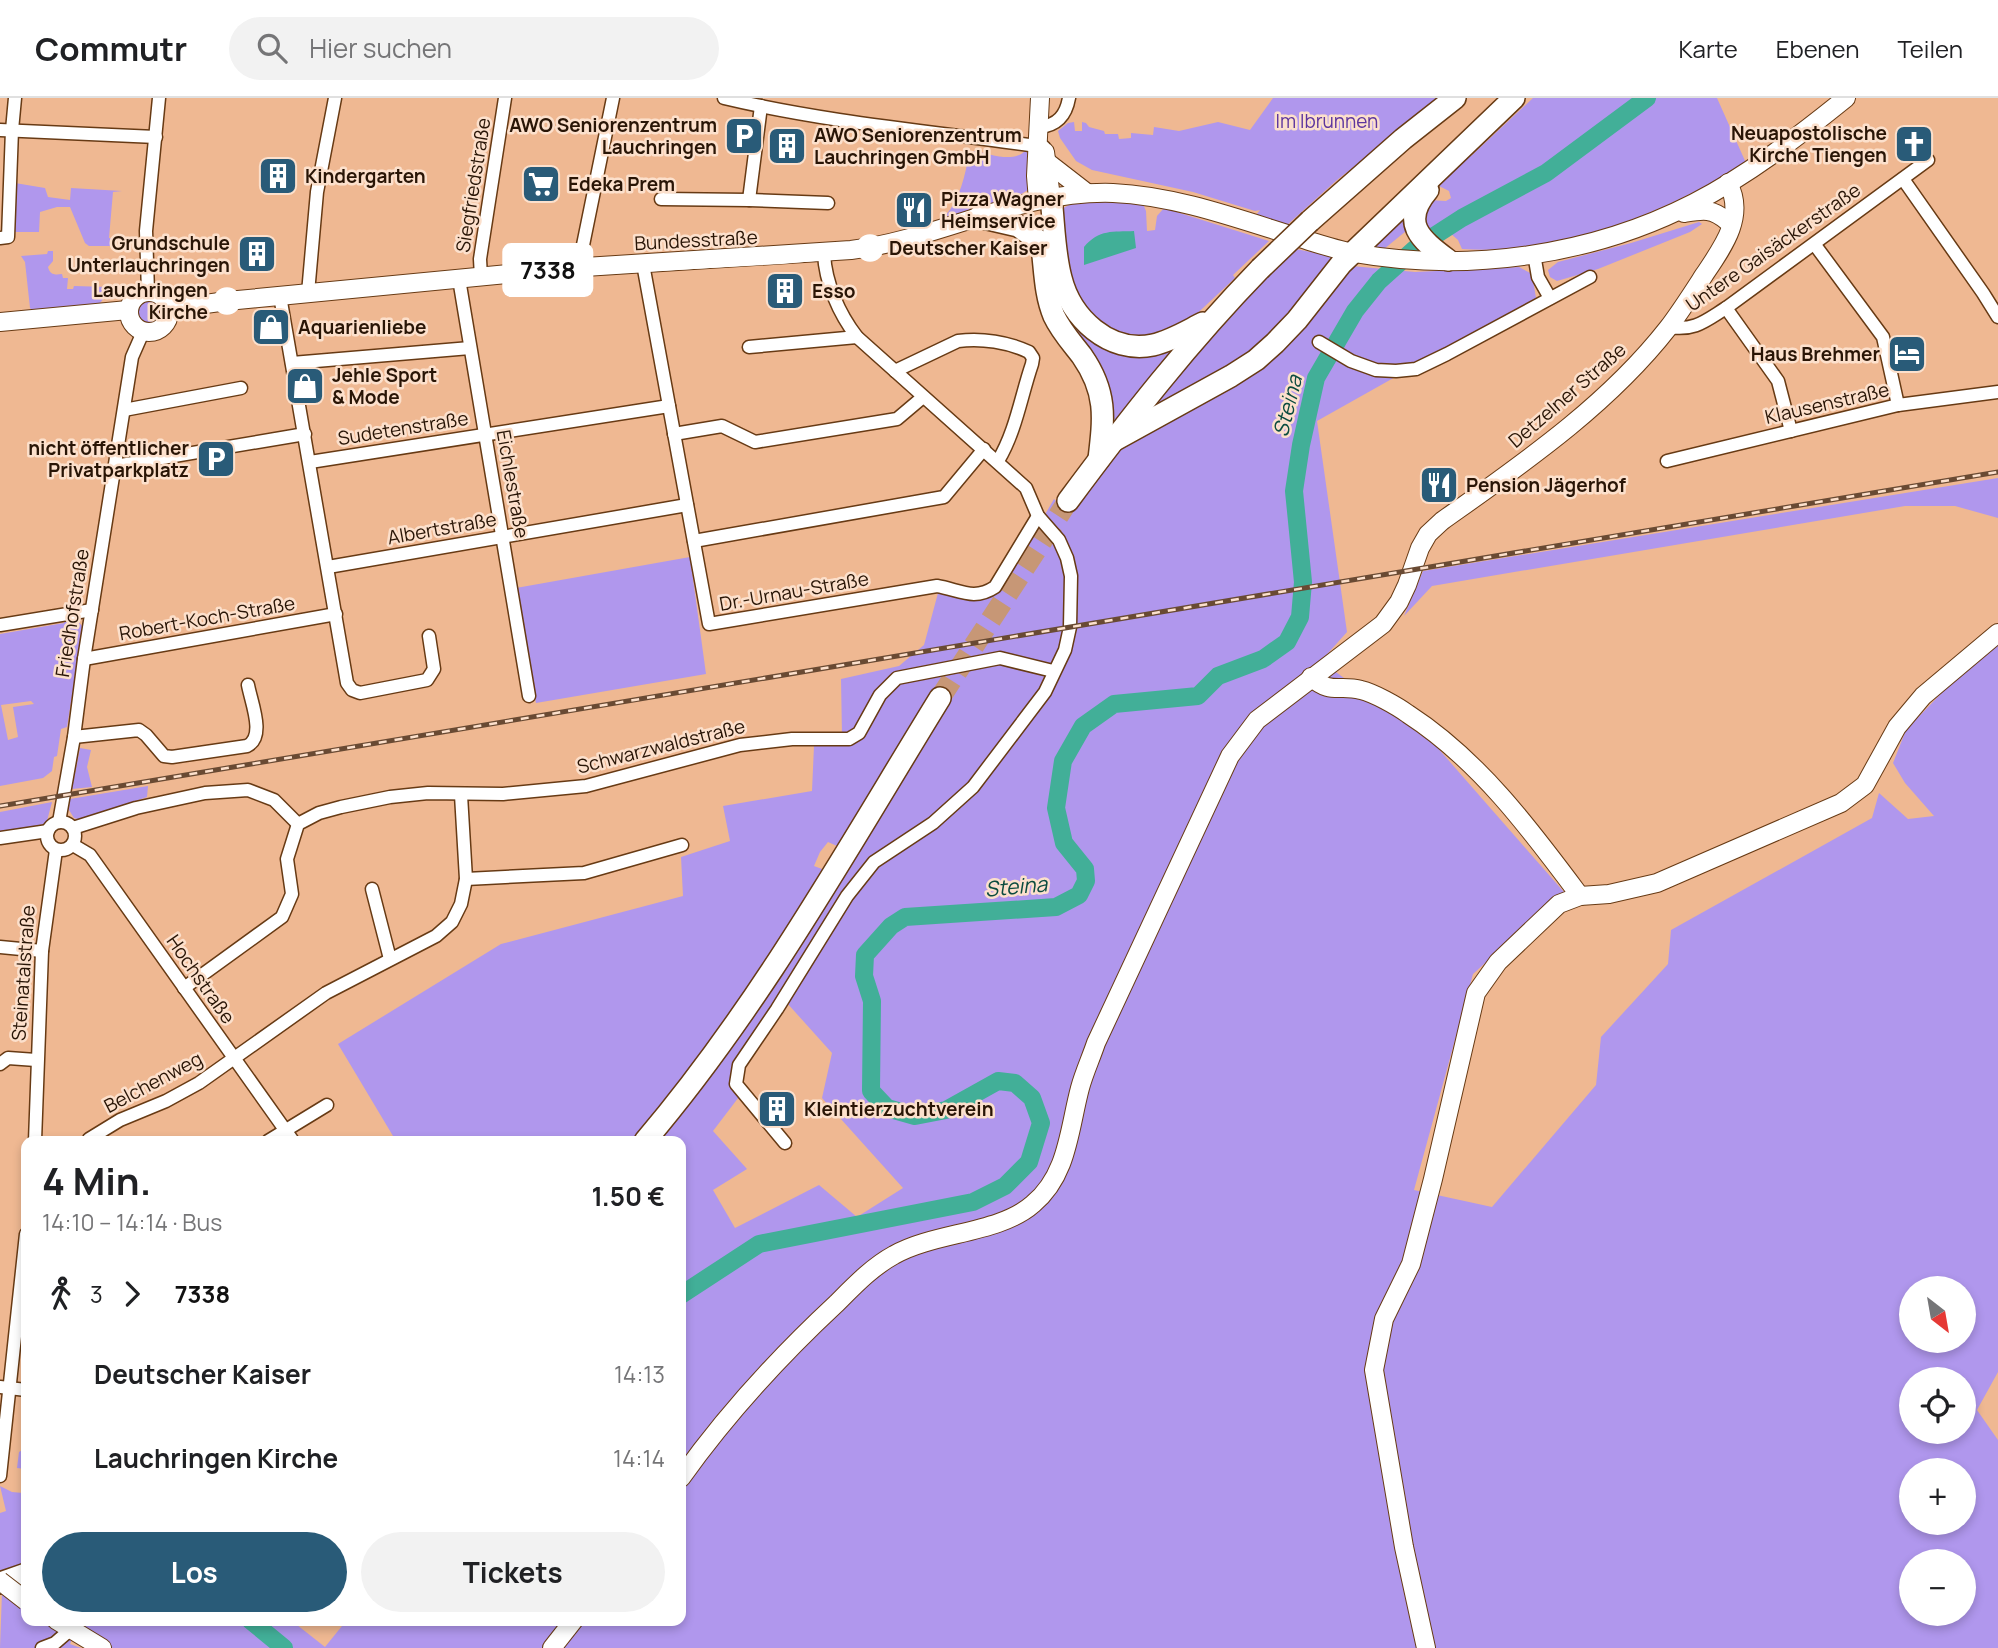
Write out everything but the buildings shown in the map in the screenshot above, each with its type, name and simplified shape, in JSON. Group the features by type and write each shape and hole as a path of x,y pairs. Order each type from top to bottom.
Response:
{"highway":[{"path":"1068,501 1152,390 1260,270 1334,198 1455,98"},
{"path":"1112,441 1256,360 1297,320 1353,253 1514,98"},
{"path":"1440,258 1422,240 1414,223 1417,205 1429,188 1522,98"},
{"path":"1045,198 1066,295 1086,324 1100,335 1132,346 1150,345 1167,341 1217,315"},
{"path":"1045,198 1042,243 1047,291 1051,308 1063,332 1088,365 1102,397 1099,460"},
{"path":"979,217 1018,226 1042,243"},
{"path":"649,1136 687,1091 730,1032 940,698"},
{"path":"0,1582 21,1576"}],"main road":[{"path":"1040,98 1045,198"},
{"path":"1667,215 1721,188 1808,128 1846,98"},
{"path":"1043,152 1087,193"},
{"path":"1721,188 1729,226"},
{"name":"Bundesstraße","path":"169,309 582,267 824,253 887,245 1045,198 1087,193 1130,194 1169,200 1353,253 1380,256 1493,260 1593,241 1667,215"},
{"path":"1667,215 1709,209 1718,213 1729,226"},
{"name":"Detzelner Straße","path":"686,1471 703,1447 799,1338 870,1271 894,1254 1013,1218 1034,1204 1054,1178 1066,1154 1080,1086 1096,1043 1224,768 1257,720 1384,624 1399,602 1420,548 1435,528 1548,444 1634,366 1669,327 1714,259 1729,226"},
{"path":"148,292 164,298 169,309 169,316 162,327 150,332 144,332 134,326 128,310 135,297 148,292"},
{"path":"0,322 128,310"},
{"path":"1426,1648 1404,1547 1374,1370 1384,1320 1410,1264 1433,1179 1476,993 1498,962 1559,904 1580,895 1609,894 1657,883 1841,803 1865,785 1897,727 1923,696 1998,632"},
{"path":"1311,677 1326,689 1360,690 1372,695 1407,713 1455,749 1524,821 1580,895"},
{"path":"0,1582 21,1597"},
{"path":"65,1626 102,1648"},
{"path":"552,1648 569,1626"}],"street":[{"path":"4,238 6,130 15,98"},
{"path":"148,292 146,231 159,98"},
{"path":"308,293 317,192 335,98"},
{"name":"Siegfriedstraße","path":"481,277 480,259 505,98"},
{"path":"582,267 582,250 612,98"},
{"path":"724,98 1043,152"},
{"path":"1040,127 1050,125 1063,116 1069,98"},
{"path":"749,200 761,106"},
{"path":"6,130 156,137"},
{"name":"Untere Gaisäckerstraße","path":"1669,327 1684,329 1696,326 1726,308 1928,160"},
{"path":"1903,179 1998,317"},
{"path":"662,199 828,203"},
{"path":"1815,245 1883,337 1898,405"},
{"path":"785,1143 736,1084 739,1065 847,895 874,862 933,823 973,787 1045,692 1065,650 1070,627 1071,576 1067,558 1059,540 1038,516 1026,488 857,337 839,309 824,266 824,253"},
{"path":"1534,254 1538,276 1550,298"},
{"name":"Dr.-Urnau-Straße","path":"643,264 709,624 937,586 974,596 985,594 995,587 1038,516"},
{"path":"1319,342 1352,361 1376,370 1416,369 1590,277"},
{"name":"Eichlestraße","path":"459,279 529,696"},
{"path":"279,296 347,683 352,690 360,693 426,680 435,669 429,636"},
{"path":"1726,308 1778,382 1791,431"},
{"name":"Friedhofstraße","path":"58,822 74,737 132,357 144,332"},
{"path":"749,348 857,337"},
{"path":"895,370 958,341 969,339 997,342 1029,352 1033,358 1032,364 1007,445 998,461"},
{"path":"292,363 470,348"},
{"path":"124,410 241,388"},
{"name":"Klausenstraße","path":"1667,461 1898,405 1998,392"},
{"path":"674,434 722,426 755,442 897,419 923,397"},
{"name":"Sudetenstraße","path":"310,462 669,405"},
{"path":"115,467 305,435"},
{"path":"694,541 944,497 984,449"},
{"name":"Albertstraße","path":"328,567 687,505"},
{"path":"0,625 92,610"},
{"name":"Robert-Koch-Straße","path":"84,659 336,614"},
{"name":"Schwarzwaldstraße","path":"298,824 318,813 390,797 428,793 503,794 586,786 740,745 792,739 849,739 859,733 880,695 897,678 1000,659 1053,671"},
{"path":"74,737 139,730 163,756 172,757 247,746 253,743 257,734 248,685"},
{"path":"73,828 136,808 205,793 248,790 274,800 298,824 287,859 292,894 282,917 184,988"},
{"name":"Belchenweg","path":"94,1136 120,1120 166,1101 199,1083 326,993 436,936 452,922 461,904 466,879 461,795"},
{"path":"0,838 48,831 58,822 73,828 76,836 73,845 65,850 56,850 49,844 48,831"},
{"name":"Hochstraße","path":"73,845 90,855 289,1136"},
{"path":"466,879 584,873 682,845"},
{"name":"Steinatalstraße","path":"35,1136 41,951 56,850"},
{"path":"372,889 390,959"},
{"path":"0,947 41,951"},
{"path":"0,1064 8,1058 36,1060"},
{"path":"289,1136 327,1105"},
{"path":"0,1476 5,1388 21,1271"},
{"path":"42,1648 55,1643 63,1626"}],"green space":[{"name":"Im Ibrunnen","path":"1273,98 1442,98 1337,180 1286,226 1256,215 1260,210 1255,211 1193,192 1092,170 1076,161 1058,131 1074,122 1075,131 1082,131 1082,122 1104,131 1105,134 1118,134 1119,139 1131,138 1131,133 1153,135 1154,127 1179,131 1218,122 1250,130"},
{"path":"1533,98 1717,98 1746,163 1681,199 1646,214 1574,238 1537,246 1500,249 1462,249 1458,240 1450,233 1436,242 1425,223 1428,200 1446,201 1451,198 1449,191 1439,186 1442,181"},
{"path":"975,151 1008,157 1020,155 1025,151 1029,154 1030,187 1005,201 947,219 946,215 961,186 969,154"},
{"path":"15,183 45,188 48,197 70,200 71,188 122,191 113,192 109,238 114,239 113,246 89,246 85,243 70,207 57,207 40,212 39,232 15,232"},
{"path":"1074,202 1143,204 1147,231 1155,230 1157,216 1164,208 1269,241 1233,275 1235,278 1187,323 1139,340 1099,326 1068,283 1060,210"},
{"path":"1412,204 1411,227 1384,249 1373,247"},
{"path":"1047,211 1080,326 1176,346 1108,429 1064,323"},
{"path":"1699,222 1702,224 1690,232 1598,269 1557,281 1550,277 1548,270 1558,262"},
{"path":"1296,249 1330,256 1333,259 1328,271 1270,336 1236,362 1148,416 1166,386"},
{"path":"48,251 53,251 53,261 48,267 50,272 68,278 67,289 73,289 74,286 109,287 100,303 32,310 30,308 25,262 21,256 47,254"},
{"path":"1352,266 1415,272 1519,267 1532,274 1536,298 1317,421 1347,632 1321,661 1436,746 1564,892 1473,974 1414,1190 1492,1207 1596,1085 1601,1037 1668,964 1671,930 1872,818 1879,793 1908,819 1934,816 1905,783 1893,763 1906,730 1980,653 1998,626 1998,1372 1977,1410 1998,1440 1998,1648 112,1648 76,1626 298,1626 325,1647 342,1626 686,1626 686,1136 660,1136 802,939 950,703 932,694 837,846 828,842 820,852 814,866 823,872 718,1031 678,1087 636,1136 393,1136 338,1044 501,944 683,896 681,857 730,841 723,806 812,791 814,746 842,736 841,679 899,666 924,645 938,593 956,594 970,601 991,595 1054,499 1070,515 1125,445 1186,406","holes":["787,1003 832,1053 822,1098 903,1188 857,1217 819,1185 735,1228 713,1190 747,1169 713,1131 745,1089 741,1082 743,1068"]},
{"path":"150,297 161,301 165,312 161,323 150,327 139,323 135,312 139,301"},
{"path":"1998,478 1998,518 1955,506 1905,506 1432,586 1404,616 1423,571"},
{"path":"690,557 706,674 536,703 516,588"},
{"path":"64,616 76,619 83,627 67,727 61,729 52,771 43,778 0,786 0,634 64,623","holes":["31,701 34,704 13,707 18,737 8,740 1,705"]},
{"path":"80,748 91,750 87,767 92,787 72,789"},
{"path":"148,786 147,797 81,820 74,818 69,810 70,799"},
{"path":"52,802 44,824 0,833 0,812"},
{"path":"21,1451 21,1468 17,1468"},
{"path":"0,1486 21,1493 21,1566 3,1573 0,1570 0,1513 6,1511"},
{"path":"2,1592 21,1606 21,1626 51,1626 73,1637 70,1644 81,1648 0,1648"}],"water":[{"path":"1134,231 1136,248 1084,265 1084,247 1095,237 1107,233"}],"waterway":[{"name":"Steina","path":"686,1292 759,1244 973,1202 1005,1186 1029,1162 1041,1123 1032,1098 1015,1083 998,1081 946,1110 915,1116 887,1108 871,1091 872,1001 864,976 865,955 891,926 905,917 1056,907 1079,895 1086,881 1085,869 1064,843 1056,808 1063,761 1083,726 1114,704 1198,696 1218,676 1263,659 1287,642 1300,617 1303,582 1294,491 1301,445 1316,378 1355,311 1379,281 1417,247 1462,218 1546,173 1647,98"},
{"name":"Steina","path":"257,1626 284,1648"}],"tunnel":[{"path":"940,698 1068,501"}],"railway":[{"path":"0,806 1998,472"}],"bus line":[{"name":"7338","path":"227,301 569,268 870,248"}],"place":[{"name":"AWO Seniorenzentrum Lauchringen","path":"744,136"},
{"name":"Neuapostolische Kirche Tiengen","path":"1914,144"},
{"name":"AWO Seniorenzentrum Lauchringen GmbH","path":"787,146"},
{"name":"Kindergarten","path":"278,176"},
{"name":"Edeka Prem","path":"541,184"},
{"name":"Pizza Wagner Heimservice","path":"914,210"},
{"name":"Deutscher Kaiser","path":"870,248"},
{"name":"Grundschule Unterlauchringen","path":"257,254"},
{"name":"Esso","path":"785,291"},
{"name":"Lauchringen Kirche","path":"227,301"},
{"name":"Aquarienliebe","path":"271,327"},
{"name":"Haus Brehmer","path":"1907,354"},
{"name":"Jehle Sport & Mode","path":"305,386"},
{"name":"nicht öffentlicher Privatparkplatz","path":"216,459"},
{"name":"Pension Jägerhof","path":"1439,485"},
{"name":"Kleintierzuchtverein","path":"777,1109"}]}
